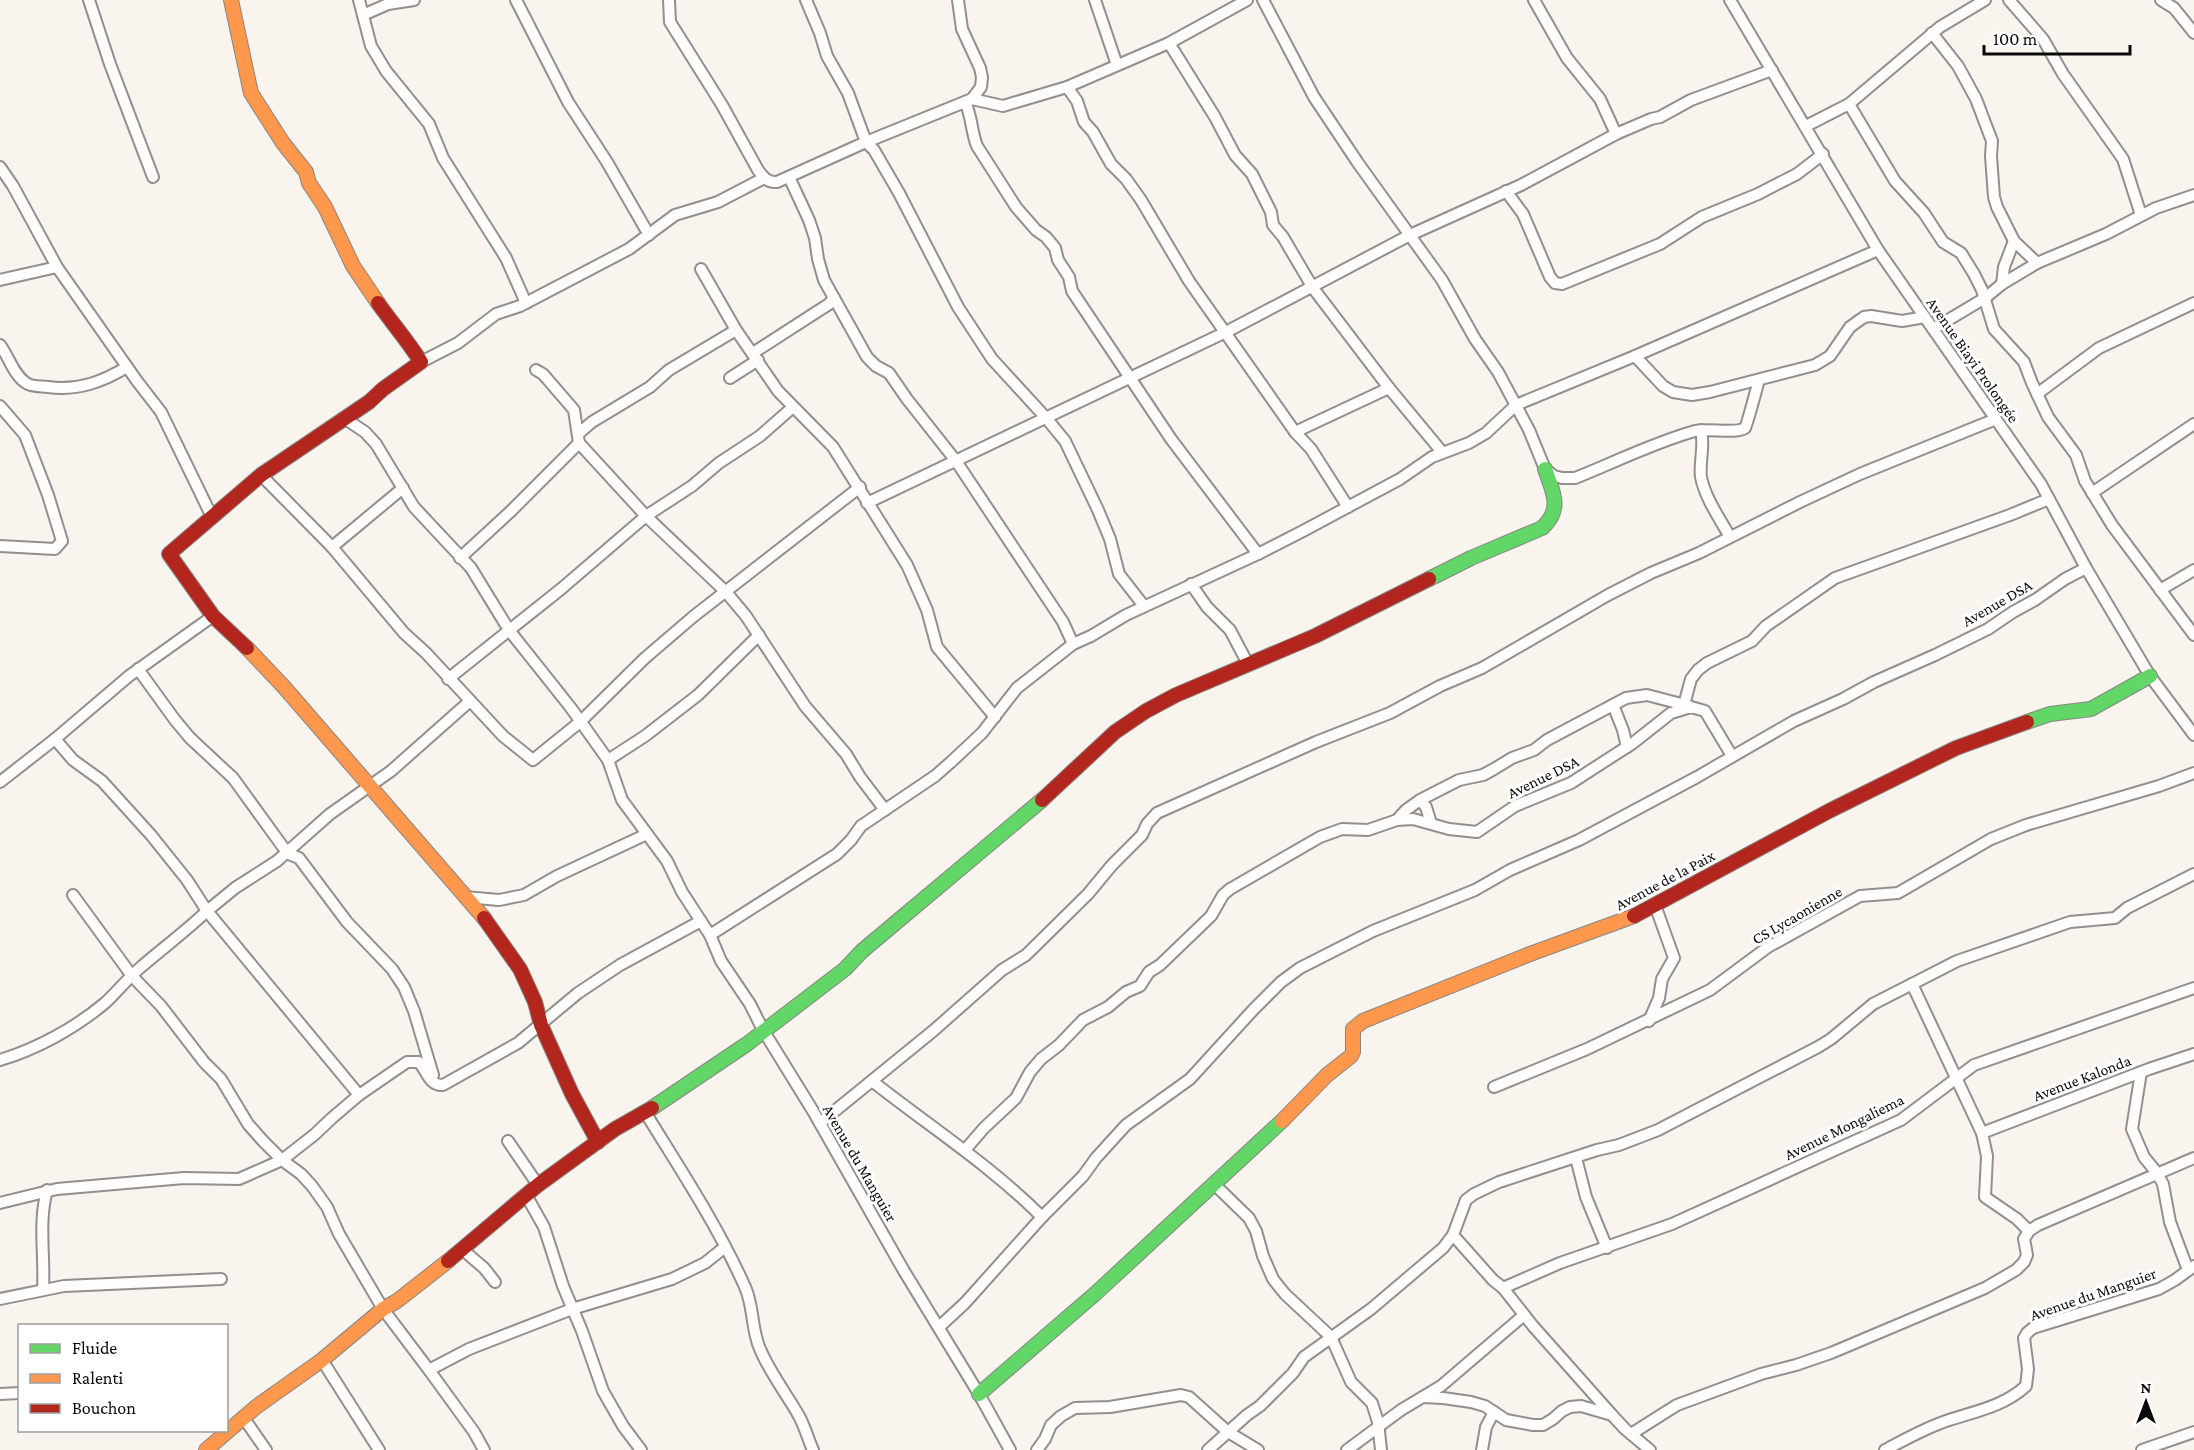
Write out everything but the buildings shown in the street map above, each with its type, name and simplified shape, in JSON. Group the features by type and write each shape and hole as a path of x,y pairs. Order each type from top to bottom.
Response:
{"street":[{"path":"89,0 110,64 153,177"},
{"path":"231,0 251,93 283,143 306,172 309,183 325,207 353,266 390,321 407,339 421,362"},
{"path":"359,0 371,46 386,71 429,124 443,158 506,258 526,303"},
{"path":"363,15 388,4 414,0"},
{"path":"516,0 568,102 607,162 649,235"},
{"path":"669,0 670,22 764,178 772,183 969,100 981,87 982,77 962,29 958,0"},
{"path":"806,0 827,56 848,93 866,142 874,150 899,193 958,308 992,359 1047,418 1065,441 1110,539 1119,573 1144,606"},
{"path":"1095,0 1118,64"},
{"path":"969,100 1003,106 1067,87 1169,43 1229,4 1247,0"},
{"path":"228,1430 322,1360 383,1309 397,1301 463,1250 538,1185 615,1129 645,1112 747,1044 845,969 862,951 1019,821 1115,732 1146,711 1176,695 1315,636 1471,558 1550,523 1555,510 1555,502 1545,469 1529,430 1498,372 1475,339 1442,280 1314,97 1263,0"},
{"path":"1534,0 1568,58 1600,99 1616,134"},
{"name":"Avenue Biayi Prolongée","path":"1730,0 1878,250 2041,484 2086,568 2150,676 2194,735"},
{"path":"1806,126 1849,104 1932,33 1985,0"},
{"path":"2010,0 2043,39 2063,74 2122,159 2141,215"},
{"path":"2161,0 2174,8 2194,33"},
{"path":"1932,33 1958,66 1976,99 1992,141 1994,197 2014,241 2037,263"},
{"path":"1169,43 1215,117 1235,155 1252,174 1271,212 1273,225 1283,237 1313,288 1389,388 1442,452"},
{"path":"867,503 1226,333 1410,235 1562,165 1616,134 1660,117 1691,100 1772,70"},
{"path":"1067,87 1073,93 1084,122 1094,132 1110,164 1126,179 1142,200 1189,281 1295,432 1311,449 1348,507"},
{"path":"969,100 972,135 977,146 1016,207 1036,230 1052,242 1058,260 1067,271 1072,291 1171,439 1258,554"},
{"path":"1849,104 1895,181 1924,213 1943,242 1961,253 1974,273 1985,298 1994,329 2024,362 2037,394 2055,428 2067,440 2076,455 2092,493 2112,525 2194,635"},
{"path":"1506,191 1523,214 1550,277 1555,283 1562,284 1660,244 1702,218 1797,174 1823,154"},
{"path":"0,167 13,186 57,267 167,421 212,517"},
{"path":"789,177 809,220 824,280 867,357 876,366 889,373 956,461 1063,622 1073,644"},
{"path":"598,1142 582,1115 541,1025 535,1002 520,969 465,897 285,687 213,616 169,554 261,476 369,402 421,362 458,343 496,314 526,303 629,249 675,215 718,202 764,178"},
{"path":"1933,329 2037,263 2106,234 2141,215 2194,195"},
{"path":"2002,284 2004,267 2014,241"},
{"path":"710,935 837,854 861,826 935,776 982,733 1011,694 1025,680 1073,644 1144,606 1258,554 1392,484 1442,452 1469,443 1486,433 1516,405 1878,250"},
{"path":"0,280 57,267"},
{"path":"701,269 736,330 778,391 833,447 860,488 867,503 907,565 927,610 937,647 995,717"},
{"path":"730,378 834,298"},
{"path":"2037,394 2098,348 2194,303"},
{"path":"1635,356 1663,386 1673,392 1692,395 1815,365 1830,356 1850,327 1864,317 1902,321 1924,317"},
{"path":"460,558 519,504 592,422 644,391 669,370 736,330"},
{"path":"0,345 17,374 27,383 37,386 56,388 88,386 127,367"},
{"path":"536,370 543,374 574,410 579,439 646,516 726,592 759,635 805,706 846,754 885,810"},
{"path":"1545,469 1554,476 1575,478 1701,430 1737,431 1743,429 1747,425 1751,403 1760,380"},
{"path":"1295,432 1389,388"},
{"path":"0,406 25,435 48,495 62,541 55,549 0,546"},
{"path":"448,679 584,570 646,516 692,486 719,463 760,436 793,407"},
{"name":"Avenue du Manguier","path":"344,418 365,432 376,444 414,507 480,580 509,630 608,760 622,800 667,861 682,892 710,935 721,961 750,1004 763,1030 820,1123 1010,1450"},
{"path":"820,1123 933,1031 1002,970 1026,955 1088,894 1112,865 1138,840 1147,824 1157,813 1316,742 1390,713 1440,686 1482,668 1625,586 1860,474 1996,419"},
{"path":"2092,493 2194,424"},
{"path":"1701,430 1703,452 1701,478 1730,537"},
{"path":"261,476 332,547 404,633 426,653 448,679 503,736 533,760 580,722 645,658 823,514 860,488"},
{"path":"332,547 403,488"},
{"path":"1688,706 1691,679 1698,670 1707,663 1752,641 1766,626 1835,578 2049,499"},
{"name":"Avenue DSA","path":"939,1327 965,1303 1042,1217 1083,1176 1126,1125 1190,1079 1252,1010 1281,981 1300,968 1373,931 1475,890 1510,870 1579,840 1697,777 1794,721 1988,629 2086,568"},
{"path":"2160,591 2194,570"},
{"path":"1191,584 1207,608 1230,630 1248,664"},
{"path":"0,782 138,669 213,616"},
{"path":"608,760 645,736 698,695 759,635"},
{"path":"138,669 174,720 233,778 266,827 287,852 299,858 347,922 392,969 404,987 414,1011 435,1084"},
{"name":"Avenue de la Paix","path":"979,1394 1096,1293 1292,1112 1327,1075 1351,1056 1354,1047 1353,1029 1363,1021 1478,973 1589,931 1619,923 1829,811 1956,748 2050,714 2091,709 2150,676"},
{"path":"1397,820 1420,800 1459,780 1494,770 1512,758 1534,750 1547,740 1613,705 1637,695 1647,695 1705,711 1732,756"},
{"path":"0,1060 48,1040 105,1002 132,976 178,939 207,910 287,852 330,814 391,771 470,701"},
{"path":"1613,705 1627,747"},
{"name":"Avenue DSA","path":"965,1150 984,1128 1016,1098 1030,1072 1048,1053 1083,1020 1108,1007 1126,992 1140,986 1149,972 1211,916 1224,896 1239,882 1332,831 1341,829 1368,830 1397,820 1413,819 1449,829 1477,832 1515,806 1571,783 1627,747 1671,713 1688,706"},
{"path":"55,739 73,760 102,781 151,835 188,880 207,910 359,1095"},
{"name":"CS Lycaonienne","path":"1494,1087 1587,1049 1710,990 1768,947 1860,896 1898,893 2000,835 2194,773"},
{"path":"1420,800 1426,807 1431,823"},
{"path":"465,897 499,900 524,895 557,876 647,834"},
{"path":"1208,1450 1260,1407 1293,1373 1304,1357 1371,1309 1443,1248 1453,1236 1466,1200 1474,1194 1499,1182 1636,1139 1696,1112 1818,1047 1873,1004 1957,961 2041,931 2082,920 2104,921 2115,918 2146,898 2194,874"},
{"path":"73,896 132,976 161,1006 204,1062 221,1079 248,1124 282,1160 301,1174 327,1207 339,1234 383,1309 474,1432 484,1450"},
{"path":"1649,1021 1659,998 1662,979 1674,958 1656,905"},
{"path":"0,1203 46,1190 184,1178 239,1179 282,1160 359,1095 409,1061 419,1062 435,1084 443,1085 518,1043 578,993 620,964 700,921"},
{"path":"1912,984 1982,1133 1987,1156 1985,1197 2029,1231"},
{"name":"Avenue Mongaliema","path":"1503,1288 1560,1263 1607,1248 1713,1206 1901,1120 1974,1065 2194,988"},
{"name":"Avenue Kalonda","path":"1982,1133 2194,1053"},
{"path":"2142,1072 2133,1129 2144,1157 2163,1184 2170,1222 2191,1268"},
{"path":"872,1081 965,1150 1018,1193 1042,1217"},
{"path":"645,1112 725,1247 747,1290 753,1328 759,1347 772,1375 800,1419 813,1450"},
{"path":"508,1141 538,1185"},
{"path":"1576,1158 1586,1197 1607,1248"},
{"path":"1631,1434 1677,1405 1761,1374 1831,1353 1985,1288 2016,1270 2024,1262 2027,1255 2024,1239 2029,1231 2038,1225 2194,1158"},
{"path":"1214,1184 1249,1218 1273,1279 1285,1294 1331,1337 1351,1382 1372,1403 1379,1427 1381,1450"},
{"path":"43,1290 45,1264 41,1224 46,1190"},
{"path":"526,1196 544,1227 603,1391 623,1426 641,1450"},
{"path":"1453,1236 1503,1288 1612,1415 1650,1450"},
{"path":"429,1370 469,1349 572,1309 672,1279 705,1263 725,1247"},
{"path":"463,1250 484,1268 495,1282"},
{"name":"Avenue du Manguier","path":"1885,1450 1948,1420 1969,1415 2013,1397 2026,1386 2028,1369 2024,1338 2033,1328 2159,1288 2191,1268"},
{"path":"0,1299 64,1286 221,1279"},
{"path":"1347,1450 1441,1386 1524,1315"},
{"path":"322,1360 379,1450"},
{"path":"0,1394 18,1393"},
{"path":"1037,1450 1051,1425 1075,1408 1110,1407 1181,1395 1189,1396 1228,1432 1258,1450"},
{"path":"1423,1397 1471,1402 1485,1407 1506,1420 1533,1425 1543,1425 1570,1407 1581,1406 1612,1415"},
{"path":"1482,1450 1486,1426 1494,1412"},
{"path":"243,1417 266,1450"},
{"path":"206,1450 226,1432"},
{"path":"2142,1450 2194,1432"}],"traffic: fast":[{"path":"1429,579 1471,558 1542,528 1554,507 1553,493 1545,469"},
{"path":"2027,722 2050,714 2091,709 2150,676"},
{"path":"652,1108 747,1044 845,969 862,951 1042,800"},
{"path":"979,1394 1096,1293 1282,1121"}],"traffic: slow":[{"path":"231,0 251,93 283,143 306,172 309,183 325,207 353,266 378,303"},
{"path":"247,648 284,687 484,918"},
{"path":"1282,1121 1327,1075 1351,1056 1353,1029 1363,1021 1530,954 1634,916"},
{"path":"228,1431 256,1407 322,1360 383,1309 397,1301 448,1261"},
{"path":"206,1450 227,1432"}],"traffic: jam":[{"path":"247,648 213,616 169,554 261,475 369,402 421,362 378,303"},
{"path":"1042,800 1115,732 1146,711 1176,695 1315,636 1429,579"},
{"path":"1634,916 1829,811 1956,748 2027,722"},
{"path":"484,918 520,969 535,1002 541,1025 572,1094 598,1142"},
{"path":"448,1261 538,1185 615,1129 652,1108"}]}
